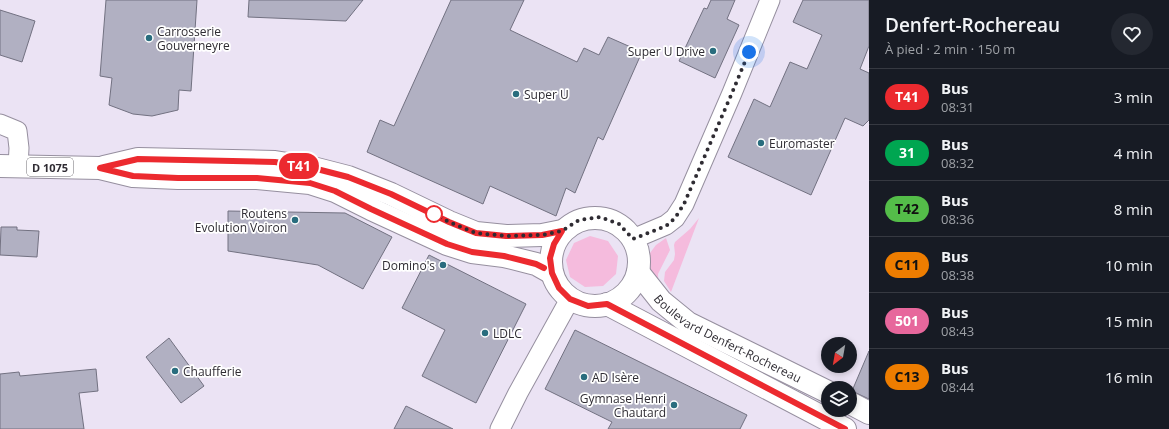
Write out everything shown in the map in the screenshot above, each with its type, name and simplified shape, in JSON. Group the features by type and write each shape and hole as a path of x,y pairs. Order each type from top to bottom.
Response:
{"main road":[{"name":"D 1075","path":"100,168 138,159 275,162 313,168 348,177 391,194 449,222 476,233 506,236 542,235 562,231"},
{"name":"D 1075","path":"9,166 100,168 133,176 178,178 257,178 310,183 335,191 447,244 472,252 504,256 536,264 552,273"},
{"path":"600,217 619,224 633,239 638,255 638,272 632,286 621,297 607,304 588,306 570,299 559,288 552,273 550,258 554,244 562,231 579,220 600,217"},
{"name":"Boulevard Denfert-Rochereau","path":"638,272 661,301 688,323 821,389"},
{"path":"607,304 845,429"},
{"path":"857,407 869,413"}],"street":[{"path":"633,239 666,226 675,218 684,204 770,0"},
{"path":"0,124 17,131 19,148 9,166"},
{"path":"500,429 570,299"}],"shaded area":[{"path":"699,218 671,292 664,281 665,272 674,260 675,242 690,229"},
{"path":"590,236 608,241 618,256 616,274 603,286 585,287 570,277 566,260 574,243"},
{"path":"666,238 670,250 658,274 659,290 649,270 650,253 656,245"}],"building":[{"name":"Carrosserie Gouverneyre","path":"106,0 197,0 191,91 179,90 178,110 152,116 133,114 109,105 112,78 100,76"},
{"path":"249,0 363,0 346,21 248,17"},
{"name":"Super U","path":"451,0 524,0 510,30 577,62 584,48 599,55 608,37 642,52 603,140 598,137 575,193 566,188 556,216 490,186 483,204 367,152 380,120 394,126"},
{"path":"711,0 735,0 727,19 739,25 715,78 679,61 704,8 707,9"},
{"path":"803,0 869,0 869,46 860,69 869,73 869,120 863,126 845,118 811,195 728,157 754,99 770,107 790,62 807,69 822,35 793,22"},
{"path":"0,10 35,21 22,62 0,55"},
{"path":"228,211 345,213 392,237 363,289 318,265 228,251"},
{"path":"1,227 17,227 17,230 39,231 37,257 0,255"},
{"path":"429,255 526,304 476,403 422,376 445,330 402,308"},
{"path":"575,330 747,415 740,429 608,429 612,422 545,389"},
{"name":"Chaufferie","path":"169,338 204,386 181,403 146,357"},
{"path":"869,351 869,399 857,393 856,381"},
{"path":"96,369 98,391 79,393 84,429 0,429 0,374 19,372 20,376"},
{"path":"406,406 453,429 394,429"}],"bus line":[{"name":"T41","path":"544,268 536,264 504,256 472,252 447,244 335,191 310,183 257,178 178,178 133,176 100,168 138,159 275,162 313,168 348,177 391,194 449,222 476,233 506,236 542,235 562,231 554,244 550,258 552,273 559,288 570,299 588,306 607,304 845,429"}],"place":[{"name":"Carrosserie Gouverneyre","path":"149,38"},
{"name":"Super U Drive","path":"713,51"},
{"name":"Super U","path":"516,94"},
{"name":"Euromaster","path":"761,143"},
{"name":"Routens Evolution Voiron","path":"295,220"},
{"name":"Domino's","path":"443,265"},
{"name":"LDLC","path":"485,333"},
{"name":"Chaufferie","path":"175,371"},
{"name":"AD Isère","path":"584,377"},
{"name":"Gymnase Henri Chautard","path":"674,405"}],"route":[{"path":"434,214 476,233 506,236 542,235 562,231 579,220 600,217 619,224 633,239 666,226 675,218 684,204 749,52"}]}
